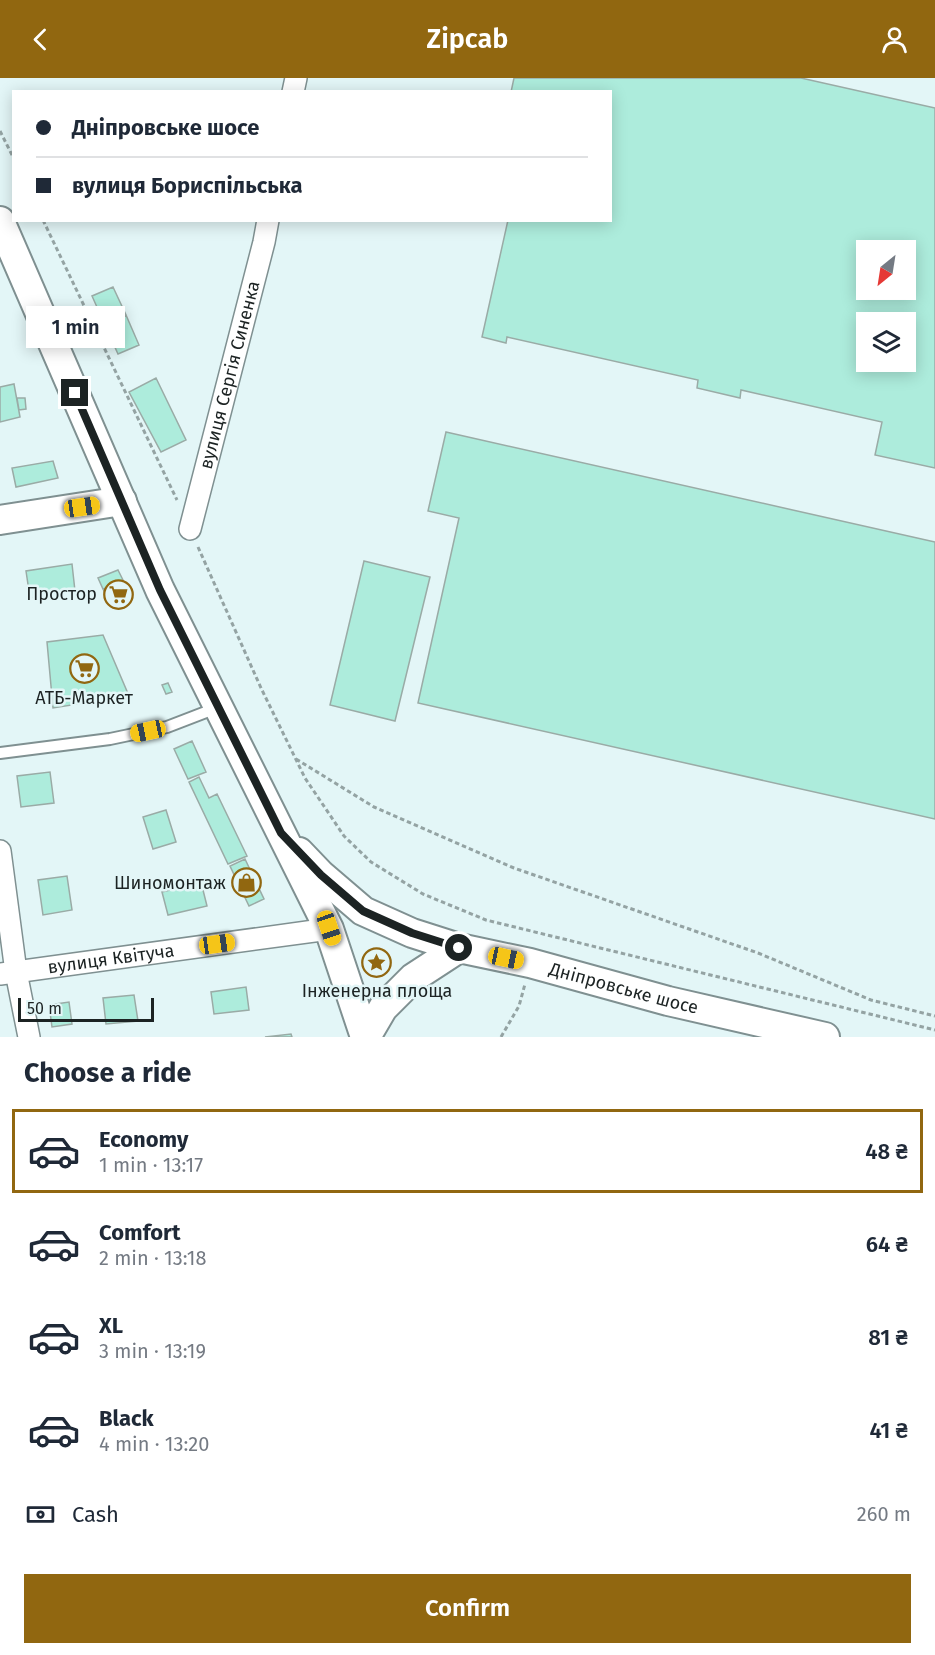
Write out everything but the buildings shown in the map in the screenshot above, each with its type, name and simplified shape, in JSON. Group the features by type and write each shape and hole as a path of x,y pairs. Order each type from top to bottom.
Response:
{"main road":[{"path":"0,221 160,590 329,928 366,1037"},
{"path":"0,520 122,501"},
{"name":"Дніпровське шосе","path":"281,833 321,875 363,911 412,933 459,948 530,963 668,1001 825,1037"},
{"path":"366,1037 383,1008 413,978 459,948"}],"street":[{"name":"вулиця Сергія Синенка","path":"190,529 268,222"},
{"path":"0,851 8,973 29,1037"},
{"name":"вулиця Квітуча","path":"8,973 329,928"}],"lane":[{"path":"0,753 110,739 167,727 219,706"}],"path":[{"path":"0,131 12,155"},
{"path":"44,222 190,529 304,778 344,836 371,862 423,894 486,920 935,1030"},
{"path":"295,759 374,807 514,868 758,952 871,1000 935,1016"}],"place":[{"name":"Простор","path":"118,594"},
{"name":"АТБ-Маркет","path":"84,669"},
{"name":"Шиномонтаж","path":"247,883"},
{"name":"Інженерна площа","path":"377,962"}],"route":[{"path":"75,393 160,590 281,833 321,875 363,911 412,933 459,948"}]}
